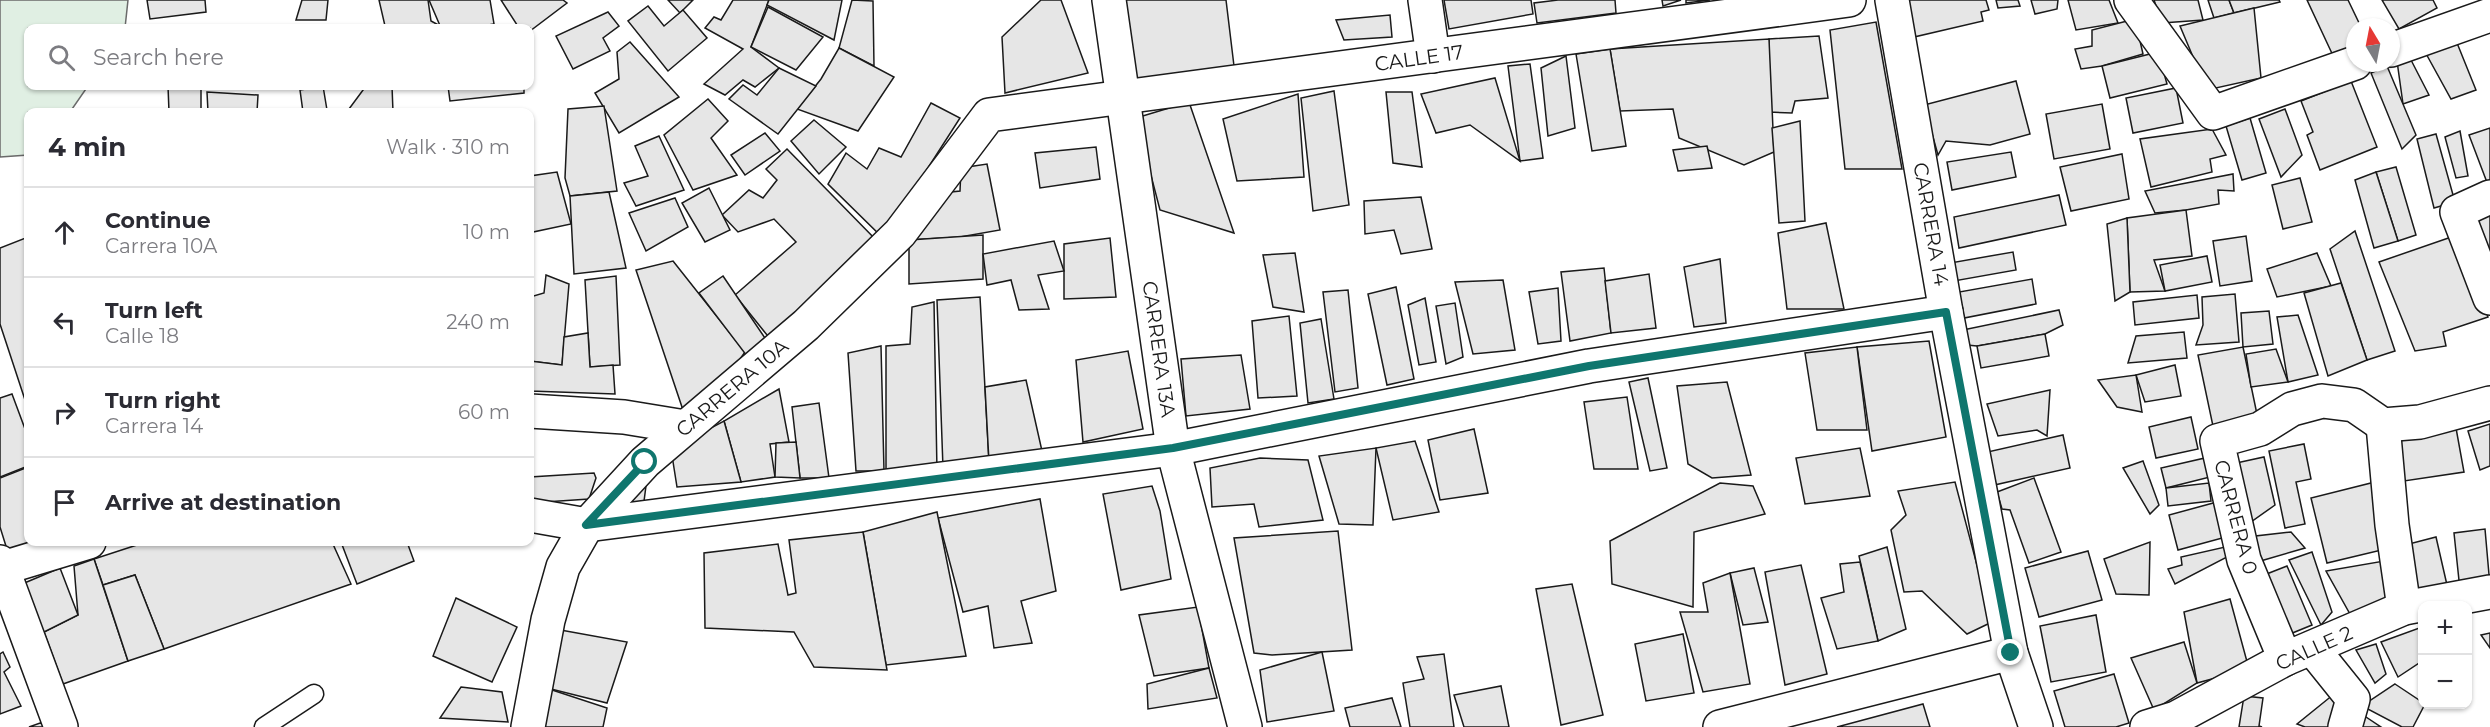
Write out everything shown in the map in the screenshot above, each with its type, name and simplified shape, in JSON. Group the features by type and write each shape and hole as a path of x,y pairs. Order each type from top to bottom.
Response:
{"street":[{"name":"CARRERA 13A","path":"1109,0 1173,448 1245,727"},
{"path":"1425,0 1433,56"},
{"name":"CALLE 17","path":"989,116 1433,56 1652,13 1849,0"},
{"name":"CARRERA 14","path":"1892,0 1946,312 2011,653 2037,727"},
{"path":"2131,0 2213,113 2346,66"},
{"path":"2400,47 2490,15"},
{"name":"CARRERA 10A","path":"528,727 548,620 563,567 586,525 645,462 806,325 900,233 989,116"},
{"path":"2490,197 2457,212 2490,298"},
{"path":"534,516 586,525 1173,448 1589,366 1946,312"},
{"name":"CARRERA 0","path":"2345,727 2353,699 2298,653 2244,560 2217,441 2260,429 2292,409 2322,401 2354,405 2383,425"},
{"path":"2404,608 2391,525 2383,425 2420,422 2490,403"},
{"path":"534,411 624,417 685,427"},
{"path":"61,727 1,565 74,546"},
{"name":"CALLE 2","path":"2147,727 2176,718 2298,653 2404,608 2490,592"},
{"path":"1720,727 2011,653"}],"lane":[{"path":"264,727 314,694"}],"green space":[{"path":"0,0 128,0 125,24 24,24 24,90 85,90 73,108 24,108 24,155 0,157"}],"building":[{"path":"147,0 205,0 206,12 150,19"},
{"path":"302,0 328,0 326,20 296,20"},
{"path":"379,0 428,0 431,21 437,24 385,24"},
{"path":"429,0 490,0 494,24 439,24"},
{"path":"501,0 563,0 567,3 534,28 534,24 516,24"},
{"path":"668,0 693,0 680,13"},
{"path":"733,0 769,0 751,47 779,68 755,87 743,80 725,95 704,84 743,49 705,28 714,17 721,20"},
{"path":"769,0 842,0 834,40 767,5"},
{"path":"852,0 873,1 874,66 839,48"},
{"path":"1041,0 1061,0 1088,73 1005,93 1002,37"},
{"path":"1124,0 1226,0 1234,66 1135,80"},
{"path":"1444,0 1531,0 1533,14 1449,29"},
{"path":"1558,0 1615,0 1616,13 1537,23 1534,3"},
{"path":"1662,0 1681,0 1663,6"},
{"path":"1686,0 1710,0 1686,3"},
{"path":"1905,0 1986,0 1989,10 1981,12 1983,21 1914,37"},
{"path":"1996,0 2018,0 2020,6 1998,8"},
{"path":"2031,0 2058,0 2057,9 2035,14"},
{"path":"2068,0 2109,0 2118,23 2076,30"},
{"path":"2154,0 2198,0 2203,20 2162,23"},
{"path":"2208,0 2229,0 2234,13 2214,18"},
{"path":"2229,0 2279,0 2280,2 2234,13"},
{"path":"2307,0 2348,0 2357,18 2346,18 2346,56 2336,62"},
{"path":"2382,0 2433,0 2437,8 2400,28 2400,18 2393,18"},
{"path":"648,6 664,26 683,10 707,38 668,71 628,21"},
{"path":"768,7 823,37 796,70 751,47"},
{"path":"2254,8 2261,78 2207,90 2180,26"},
{"path":"608,12 619,26 603,38 610,51 573,69 556,36"},
{"path":"1390,15 1392,37 1344,40 1336,20"},
{"path":"2135,19 2143,54 2102,66 2081,69 2075,49 2092,46 2092,30"},
{"path":"1876,22 1902,169 1845,169 1830,30"},
{"path":"1819,36 1828,98 1795,101 1792,113 1769,112 1769,39"},
{"path":"2455,38 2476,90 2451,99 2424,50"},
{"path":"1769,39 1774,152 1744,165 1679,138 1673,109 1620,111 1610,49"},
{"path":"630,42 679,97 619,133 595,93 619,79 617,52"},
{"path":"839,48 894,77 858,131 797,109 821,79"},
{"path":"1610,49 1626,146 1592,151 1576,54"},
{"path":"2158,52 2167,84 2110,98 2102,66"},
{"path":"1566,56 1575,128 1548,136 1541,68"},
{"path":"2411,60 2429,95 2403,104 2399,72 2400,61"},
{"path":"1530,64 1543,158 1520,161 1508,66"},
{"path":"779,68 816,86 778,134 729,99 743,85 757,95"},
{"path":"2390,72 2416,135 2402,149 2371,73"},
{"path":"1495,78 1520,161 1470,125 1436,133 1421,94"},
{"path":"2016,81 2030,134 1990,145 1946,141 1938,155 1924,105"},
{"path":"2351,81 2377,147 2320,170 2307,135 2313,132 2301,101"},
{"path":"2176,88 2183,123 2133,133 2126,98"},
{"path":"168,90 201,90 201,108 169,108"},
{"path":"300,90 324,90 327,108 302,108"},
{"path":"363,90 392,90 393,108 350,108"},
{"path":"449,90 524,90 524,93 450,101"},
{"path":"1334,91 1349,205 1313,211 1301,98"},
{"path":"207,92 258,95 257,108 208,108"},
{"path":"1386,92 1412,92 1422,167 1393,163"},
{"path":"1298,94 1304,177 1237,181 1223,119"},
{"path":"708,99 728,121 711,138 737,175 693,190 664,135"},
{"path":"1189,102 1234,233 1160,210 1136,118"},
{"path":"931,103 960,118 883,238 828,184 846,153 867,169 879,148 901,157"},
{"path":"2102,104 2110,149 2054,159 2046,114"},
{"path":"604,106 617,191 570,196 565,178 568,109"},
{"path":"2285,109 2302,155 2281,177 2259,119"},
{"path":"2250,118 2266,173 2242,180 2226,126"},
{"path":"814,120 846,147 819,174 791,141"},
{"path":"1800,121 1805,221 1779,223 1772,128"},
{"path":"2490,128 2490,185 2488,185 2469,135"},
{"path":"2212,129 2226,155 2210,159 2212,172 2151,187 2140,139"},
{"path":"2460,131 2468,176 2456,178 2445,137"},
{"path":"765,133 780,151 745,175 731,155"},
{"path":"2436,134 2455,202 2434,208 2417,139"},
{"path":"659,136 684,190 636,206 624,183 648,176 635,146"},
{"path":"1707,146 1712,168 1678,171 1673,150"},
{"path":"1096,147 1100,179 1040,188 1035,153"},
{"path":"787,149 878,242 771,340 735,295 796,242 774,219 738,232 722,215 749,190 763,198 777,180 766,169"},
{"path":"2011,152 2016,177 1952,190 1947,162"},
{"path":"2122,154 2129,199 2071,211 2060,167"},
{"path":"987,164 1000,230 960,237 909,240 932,194 960,191 961,168"},
{"path":"2396,167 2416,235 2398,241 2376,172"},
{"path":"557,172 571,224 534,232 534,175"},
{"path":"2376,172 2398,241 2374,248 2355,180"},
{"path":"2233,174 2234,191 2218,190 2219,204 2155,213 2145,191"},
{"path":"2300,178 2312,222 2283,229 2272,185"},
{"path":"709,188 730,230 705,242 682,203"},
{"path":"609,192 626,268 574,274 570,196"},
{"path":"2059,195 2066,225 1959,248 1954,217"},
{"path":"1421,197 1432,249 1401,254 1394,230 1365,234 1364,201"},
{"path":"675,198 688,227 646,251 629,213"},
{"path":"2186,210 2192,256 2154,260 2165,291 2130,292 2127,218"},
{"path":"2490,211 2490,278 2468,217"},
{"path":"2127,218 2130,292 2115,301 2107,224"},
{"path":"1826,223 1844,309 1787,309 1778,233"},
{"path":"2355,231 2395,351 2367,360 2330,249"},
{"path":"2460,234 2488,317 2443,332 2446,346 2415,351 2379,262"},
{"path":"983,235 983,279 909,284 909,240"},
{"path":"2246,236 2252,281 2220,286 2213,241"},
{"path":"1110,238 1116,297 1064,299 1064,244"},
{"path":"24,239 24,397 0,324 0,248"},
{"path":"1054,241 1064,271 1038,275 1049,309 1019,310 1011,280 987,285 983,254"},
{"path":"2013,252 2016,270 1954,281 1950,263"},
{"path":"1295,253 1304,312 1273,307 1263,255"},
{"path":"2317,253 2331,286 2277,297 2267,269"},
{"path":"2207,256 2212,282 2165,291 2160,265"},
{"path":"1720,259 1726,323 1694,327 1684,267"},
{"path":"673,261 745,352 719,389 684,413 636,270"},
{"path":"1604,268 1611,333 1570,341 1561,272"},
{"path":"1649,274 1656,328 1611,333 1605,281"},
{"path":"546,275 569,284 562,365 534,362 534,296 544,293"},
{"path":"616,276 620,365 590,367 585,280"},
{"path":"723,276 769,344 750,360 699,293"},
{"path":"2032,279 2036,304 1964,318 1959,292"},
{"path":"1503,280 1515,350 1473,354 1455,282"},
{"path":"2341,283 2367,360 2328,376 2304,293"},
{"path":"1396,287 1414,379 1387,385 1368,294"},
{"path":"1558,288 1561,341 1538,344 1529,292"},
{"path":"1348,290 1358,388 1335,392 1323,292"},
{"path":"2235,294 2239,342 2196,345 2203,325 2202,297"},
{"path":"2197,295 2199,318 2135,325 2133,302"},
{"path":"980,297 989,462 943,468 937,300"},
{"path":"1425,298 1436,362 1419,365 1408,305"},
{"path":"934,302 937,472 886,475 886,346 910,344 912,307"},
{"path":"1455,303 1463,357 1446,364 1436,306"},
{"path":"2059,310 2063,325 2045,334 1977,346 1967,345 1958,331"},
{"path":"2269,311 2273,344 2243,347 2241,313"},
{"path":"2298,315 2318,375 2288,382 2277,317"},
{"path":"1289,316 1297,396 1258,398 1252,321"},
{"path":"1321,319 1334,399 1308,403 1300,323"},
{"path":"2184,332 2187,358 2128,363 2136,336"},
{"path":"588,333 590,367 613,365 615,394 534,391 534,362 562,365 564,337"},
{"path":"2045,334 2049,356 1981,368 1977,346"},
{"path":"1929,341 1946,437 1872,451 1857,347"},
{"path":"881,346 884,471 856,471 848,353"},
{"path":"1857,347 1867,430 1817,430 1805,353"},
{"path":"2243,347 2259,424 2214,431 2198,355"},
{"path":"2276,349 2288,382 2251,387 2246,354"},
{"path":"1128,351 1143,429 1083,442 1076,360"},
{"path":"1241,355 1250,409 1186,416 1181,359"},
{"path":"2175,365 2181,396 2145,402 2136,375"},
{"path":"2136,375 2142,412 2117,407 2098,380"},
{"path":"1648,378 1667,468 1650,471 1629,382"},
{"path":"1026,380 1042,451 989,462 985,387"},
{"path":"1727,382 1751,475 1712,478 1688,464 1677,386"},
{"path":"779,389 789,442 770,444 775,477 741,482 724,421"},
{"path":"2050,390 2047,436 2037,430 1998,436 1987,404"},
{"path":"12,394 24,426 24,468 0,477 0,398"},
{"path":"1627,397 1638,469 1594,469 1584,402"},
{"path":"819,403 829,478 800,478 792,407"},
{"path":"2191,417 2198,449 2156,458 2149,427"},
{"path":"724,421 741,482 677,487 671,449"},
{"path":"2490,424 2490,466 2480,470 2468,431"},
{"path":"2456,428 2464,472 2404,481 2398,437"},
{"path":"1474,429 1488,493 1440,500 1428,440"},
{"path":"2063,435 2070,468 1990,486 1983,453"},
{"path":"1415,441 1439,512 1393,520 1376,448"},
{"path":"796,442 800,478 775,477 776,443"},
{"path":"2304,444 2311,479 2296,482 2305,524 2285,528 2269,451"},
{"path":"1376,448 1373,525 1339,524 1319,456"},
{"path":"1860,448 1870,496 1805,504 1796,458"},
{"path":"2264,457 2275,505 2241,529 2227,465"},
{"path":"1260,458 1308,460 1323,520 1259,527 1254,504 1212,507 1210,468"},
{"path":"2205,458 2210,477 2166,488 2161,468"},
{"path":"2143,461 2159,505 2150,514 2123,468"},
{"path":"24,469 24,546 52,546 10,559 0,527 0,478"},
{"path":"594,473 596,478 589,499 534,503 534,477"},
{"path":"636,476 647,478 643,509 629,508"},
{"path":"2034,478 2061,552 2029,563 2010,510 2002,509 1997,492"},
{"path":"1955,482 1992,622 1967,634 1922,591 1904,592 1891,530 1906,515 1898,491"},
{"path":"2375,482 2390,548 2327,563 2311,498"},
{"path":"1720,483 1753,486 1765,514 1694,532 1693,607 1612,584 1610,541"},
{"path":"2209,483 2211,501 2168,506 2166,488"},
{"path":"1152,486 1160,511 1171,579 1121,590 1103,494"},
{"path":"1040,499 1056,591 1021,601 1032,643 994,648 988,606 963,612 938,518"},
{"path":"2217,502 2226,537 2178,550 2169,515"},
{"path":"937,512 966,656 886,665 863,532"},
{"path":"2485,529 2490,586 2460,590 2454,533"},
{"path":"1338,531 1352,650 1272,655 1254,653 1234,538"},
{"path":"863,532 887,670 814,667 794,632 705,628 704,553 778,544 788,595 796,593 789,540"},
{"path":"2291,532 2305,548 2257,562 2247,537"},
{"path":"2436,537 2447,585 2411,591 2405,545"},
{"path":"2150,542 2149,595 2116,594 2104,559"},
{"path":"134,546 334,546 351,584 164,649 135,575 103,585 94,559"},
{"path":"343,546 408,546 414,561 357,584"},
{"path":"1887,547 1906,629 1878,641 1859,556"},
{"path":"2225,547 2229,556 2175,584 2168,569 2182,565 2181,557"},
{"path":"2088,551 2102,600 2039,617 2025,568"},
{"path":"2312,552 2332,612 2321,625 2289,560"},
{"path":"94,559 128,661 63,684 44,632 78,615 74,566"},
{"path":"2384,561 2392,603 2355,623 2326,571"},
{"path":"1860,562 1878,641 1837,649 1821,598 1844,592 1840,564"},
{"path":"1801,565 1827,674 1785,685 1765,572"},
{"path":"2287,566 2312,625 2285,636 2259,577"},
{"path":"60,568 78,615 38,635 15,587"},
{"path":"1754,568 1768,622 1743,625 1730,573"},
{"path":"1730,573 1750,684 1703,692 1680,612 1708,612 1703,583"},
{"path":"135,575 164,649 128,661 103,585"},
{"path":"1572,584 1603,715 1561,725 1536,589"},
{"path":"456,598 517,627 492,682 433,656"},
{"path":"2230,599 2249,669 2197,683 2184,612"},
{"path":"1198,607 1209,668 1154,676 1139,615"},
{"path":"2096,615 2106,672 2051,682 2040,626"},
{"path":"2418,628 2418,664 2398,677 2381,642"},
{"path":"555,629 627,642 607,703 543,687"},
{"path":"2490,633 2490,648 2481,635"},
{"path":"1683,634 1694,693 1646,701 1635,644"},
{"path":"2184,642 2197,683 2154,710 2131,658"},
{"path":"2376,644 2386,674 2375,683 2356,650"},
{"path":"3,652 10,667 4,672 21,706 0,714 0,654"},
{"path":"1322,652 1334,711 1267,722 1260,670"},
{"path":"1444,654 1454,727 1410,727 1403,683 1424,679 1417,657"},
{"path":"1209,668 1217,698 1148,709 1147,684"},
{"path":"2114,674 2129,723 2116,727 2065,727 2054,691"},
{"path":"2395,684 2418,699 2418,709 2422,709 2413,727 2402,727 2362,706"},
{"path":"1501,686 1509,727 1464,727 1454,695"},
{"path":"461,687 502,692 508,722 440,718"},
{"path":"543,687 607,708 603,727 534,727"},
{"path":"2339,690 2338,727 2305,727 2297,724"},
{"path":"2244,696 2263,698 2259,726 2262,727 2239,727"},
{"path":"1392,698 1401,727 1350,727 1345,708"},
{"path":"1923,704 1930,727 1837,727"},
{"path":"2363,715 2381,727 2358,727"},
{"path":"43,722 44,727 29,727"}],"route":[{"path":"645,462 586,525 1173,448 1589,366 1946,312 2011,653"}]}
